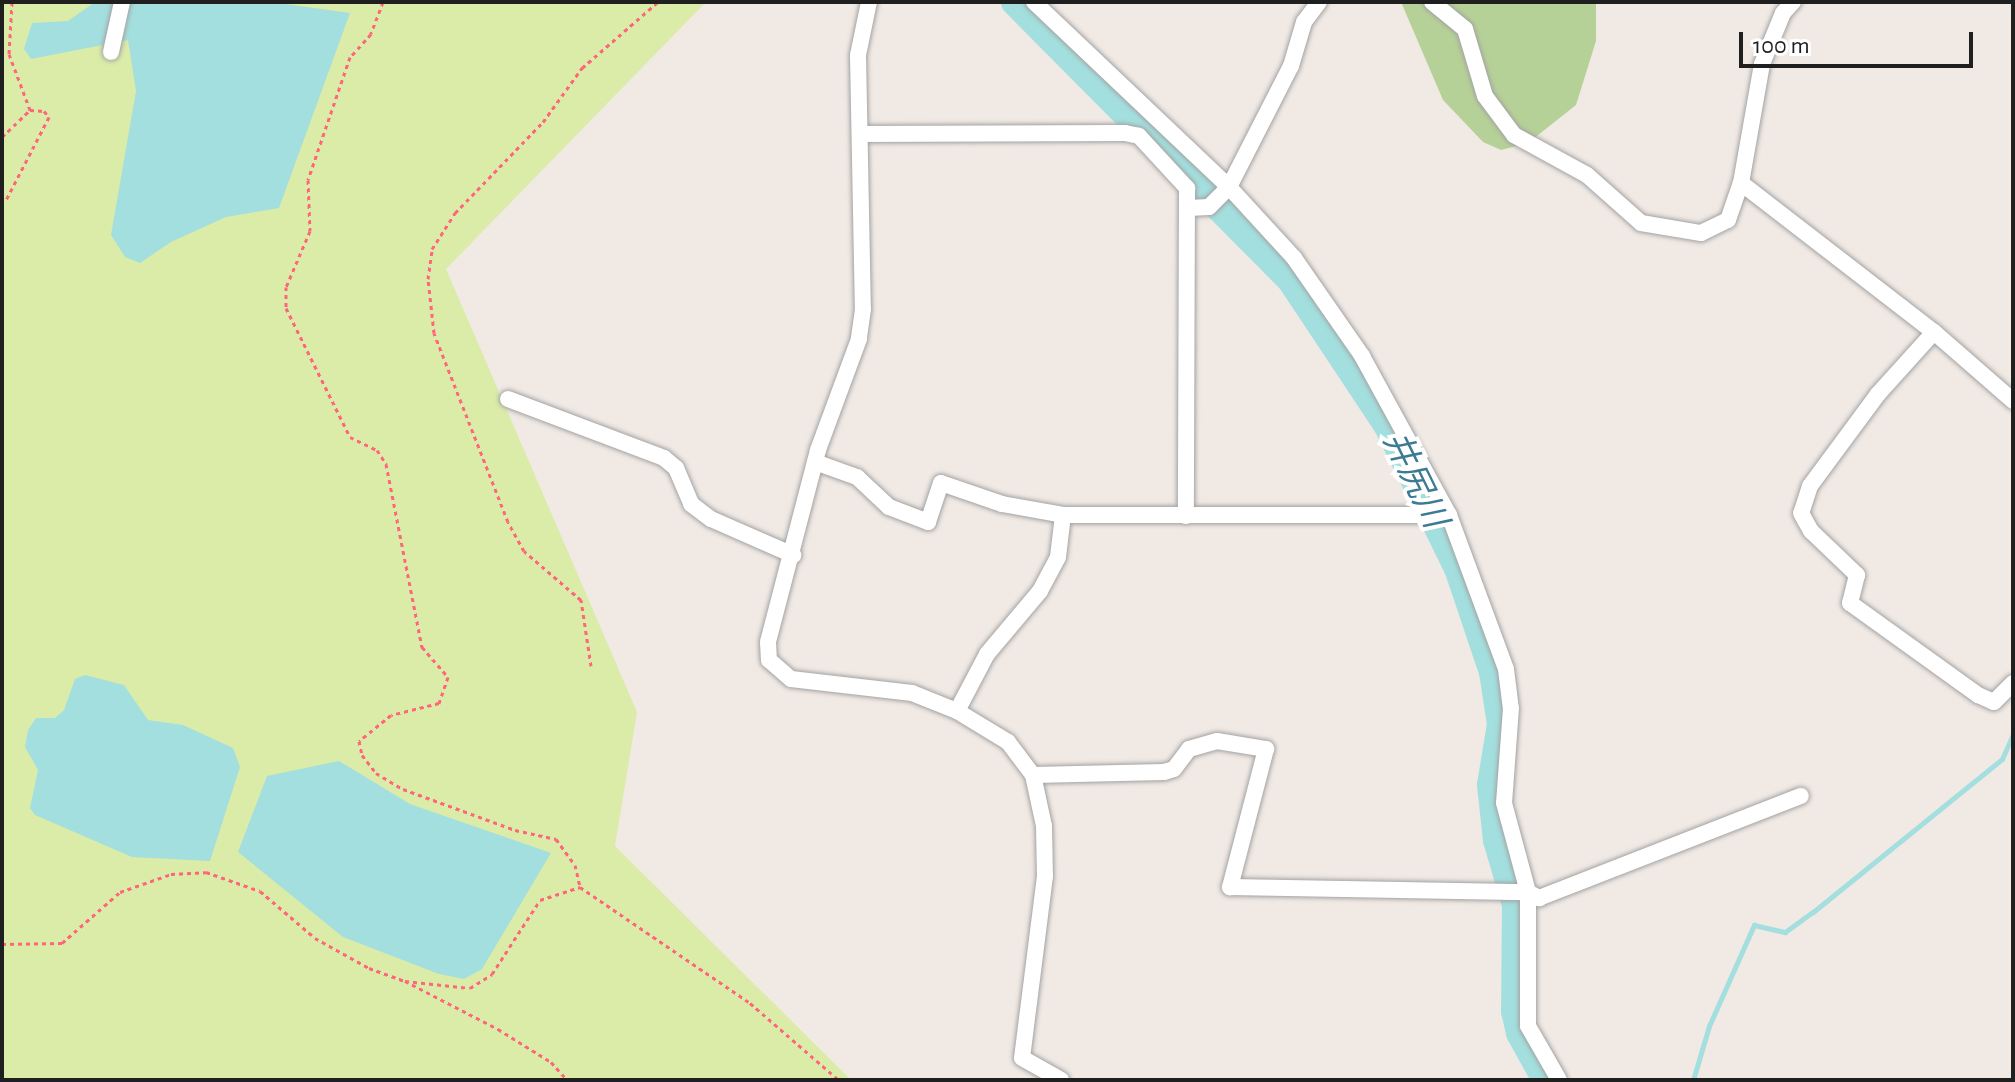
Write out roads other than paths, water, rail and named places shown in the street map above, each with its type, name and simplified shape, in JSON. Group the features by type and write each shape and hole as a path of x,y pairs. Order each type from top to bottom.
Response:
{"street":[{"path":"111,52 122,2"},
{"path":"869,2 858,55 863,309 859,339 815,462 768,642 774,669 791,679 912,693 957,711 1008,742 1033,775 1044,826 1045,876 1022,1058 1061,1080"},
{"path":"1034,2 1229,187 1294,258 1362,356 1449,515 1506,669 1511,708 1504,803 1528,892 1528,1026 1559,1080"},
{"path":"1188,208 1209,207 1229,187 1291,66 1304,22 1319,2"},
{"path":"1432,2 1465,29 1485,96 1514,135 1587,175 1641,223 1701,233 1728,220 1741,183 1762,64 1783,13 1793,2"},
{"path":"860,134 1139,136 1187,188 1186,516"},
{"path":"1741,183 1934,332 2013,401"},
{"path":"1934,332 1878,394 1810,486 1801,513 1811,531 1857,575 1850,603 1978,695 1994,702 2013,683"},
{"path":"508,399 664,458 676,468 691,504 711,519 793,555"},
{"path":"815,462 857,477 889,507 928,522 941,483 1002,504 1063,515 1449,515"},
{"path":"957,711 987,654 1052,569 1063,515"},
{"path":"1033,775 1164,772 1174,769 1189,749 1217,741 1266,749 1230,887 1528,892 1539,898 1801,796"}],"water":[{"path":"95,2 279,3 350,13 279,208 226,217 171,242 140,263 125,257 111,235 136,91 128,40 31,59 24,49 32,23 68,21"},
{"path":"85,675 124,685 148,720 183,725 233,748 240,767 210,861 132,857 35,815 30,808 38,770 25,747 28,730 36,718 55,718 64,710 75,679"},
{"path":"339,761 410,804 551,853 482,969 464,979 439,974 343,937 238,852 267,776"}],"waterway":[{"name":"井尻川","path":"1015,2 1291,280 1388,426 1458,568 1493,672 1501,724 1491,785 1497,840 1516,905 1515,1011 1520,1033 1546,1080"},
{"path":"1693,1080 1709,1026 1754,925 1785,932 1813,912 2002,759 2013,734"}]}
